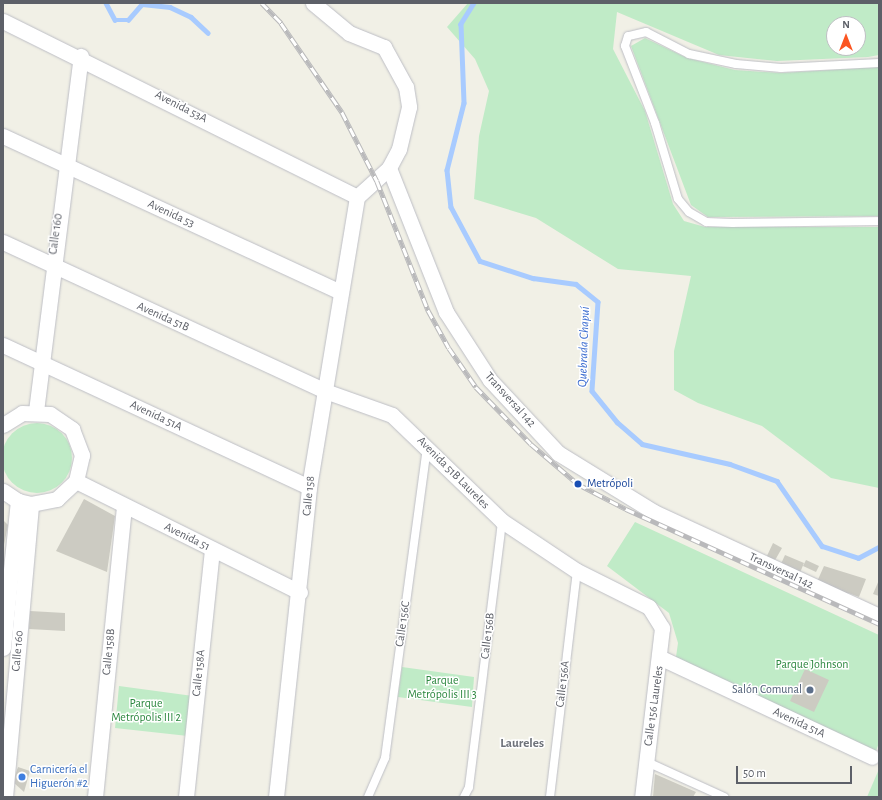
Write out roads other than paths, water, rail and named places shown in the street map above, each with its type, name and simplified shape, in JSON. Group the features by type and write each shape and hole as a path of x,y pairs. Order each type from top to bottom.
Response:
{"street":[{"path":"313,3 349,33 384,47 406,87 409,107 405,131 389,168 357,197"},
{"name":"Avenida 53A","path":"3,21 81,56 357,197"},
{"name":"Calle 160","path":"36,411 52,266 81,56"},
{"name":"Avenida 53","path":"3,136 339,292"},
{"name":"Transversal 142","path":"389,168 446,312 490,380 558,453 654,512 879,616"},
{"name":"Calle 158","path":"276,797 300,592 309,487 325,391 339,292 357,197"},
{"name":"Avenida 51B","path":"3,242 52,266 325,391"},
{"name":"Avenida 51A","path":"3,346 41,362 309,487"},
{"name":"Avenida 51B Laureles","path":"325,391 392,415 427,448 460,484 502,521 577,571 649,607 658,616"},
{"path":"3,425 22,414 36,411 62,420 79,441 81,468 76,481 57,499 25,503 3,491"},
{"name":"Avenida 51","path":"76,481 300,592"},
{"name":"Calle 160","path":"3,648 7,558 25,503"},
{"name":"Calle 160","path":"5,797 25,503"},
{"name":"Calle 158B","path":"95,797 124,506"},
{"name":"Calle 158A","path":"186,797 212,549"},
{"name":"Calle 156 Laureles","path":"642,797 661,658 662,628 658,616"},
{"name":"Avenida 51A","path":"661,658 872,757"}],"lane":[{"path":"879,63 781,68 736,64 689,54 646,32 628,36 625,46 655,123 678,199 689,212 706,222 726,223 879,221"},
{"name":"Calle 156C","path":"368,797 385,758 427,448"},
{"name":"Calle 156B","path":"464,797 469,787 502,521"},
{"name":"Calle 156A","path":"550,797 577,571"},
{"path":"647,762 724,797"}],"waterway":[{"path":"106,3 115,20 128,20 142,4 170,7 191,17 208,33"},
{"name":"Quebrada Chapuí","path":"474,3 461,24 464,103 447,170 451,207 480,261 533,278 576,284 598,302 592,391 617,422 642,444 730,464 777,481 822,546 858,558 879,547"}],"railway":[{"path":"262,3 281,23 342,112 377,181 428,310 449,348 476,387 531,444 578,484 626,509 879,624"}],"place":[{"name":"Metrópoli","path":"578,484"},
{"name":"Salón Comunal","path":"810,690"},
{"name":"Carnicería el Higuerón #2","path":"22,777"}],"district":[{"name":"Laureles","path":"522,744"}],"park label":[{"name":"Parque Johnson","path":"812,665"},
{"name":"Parque Metrópolis III 3","path":"442,688"},
{"name":"Parque Metrópolis III 2","path":"146,711"}]}
